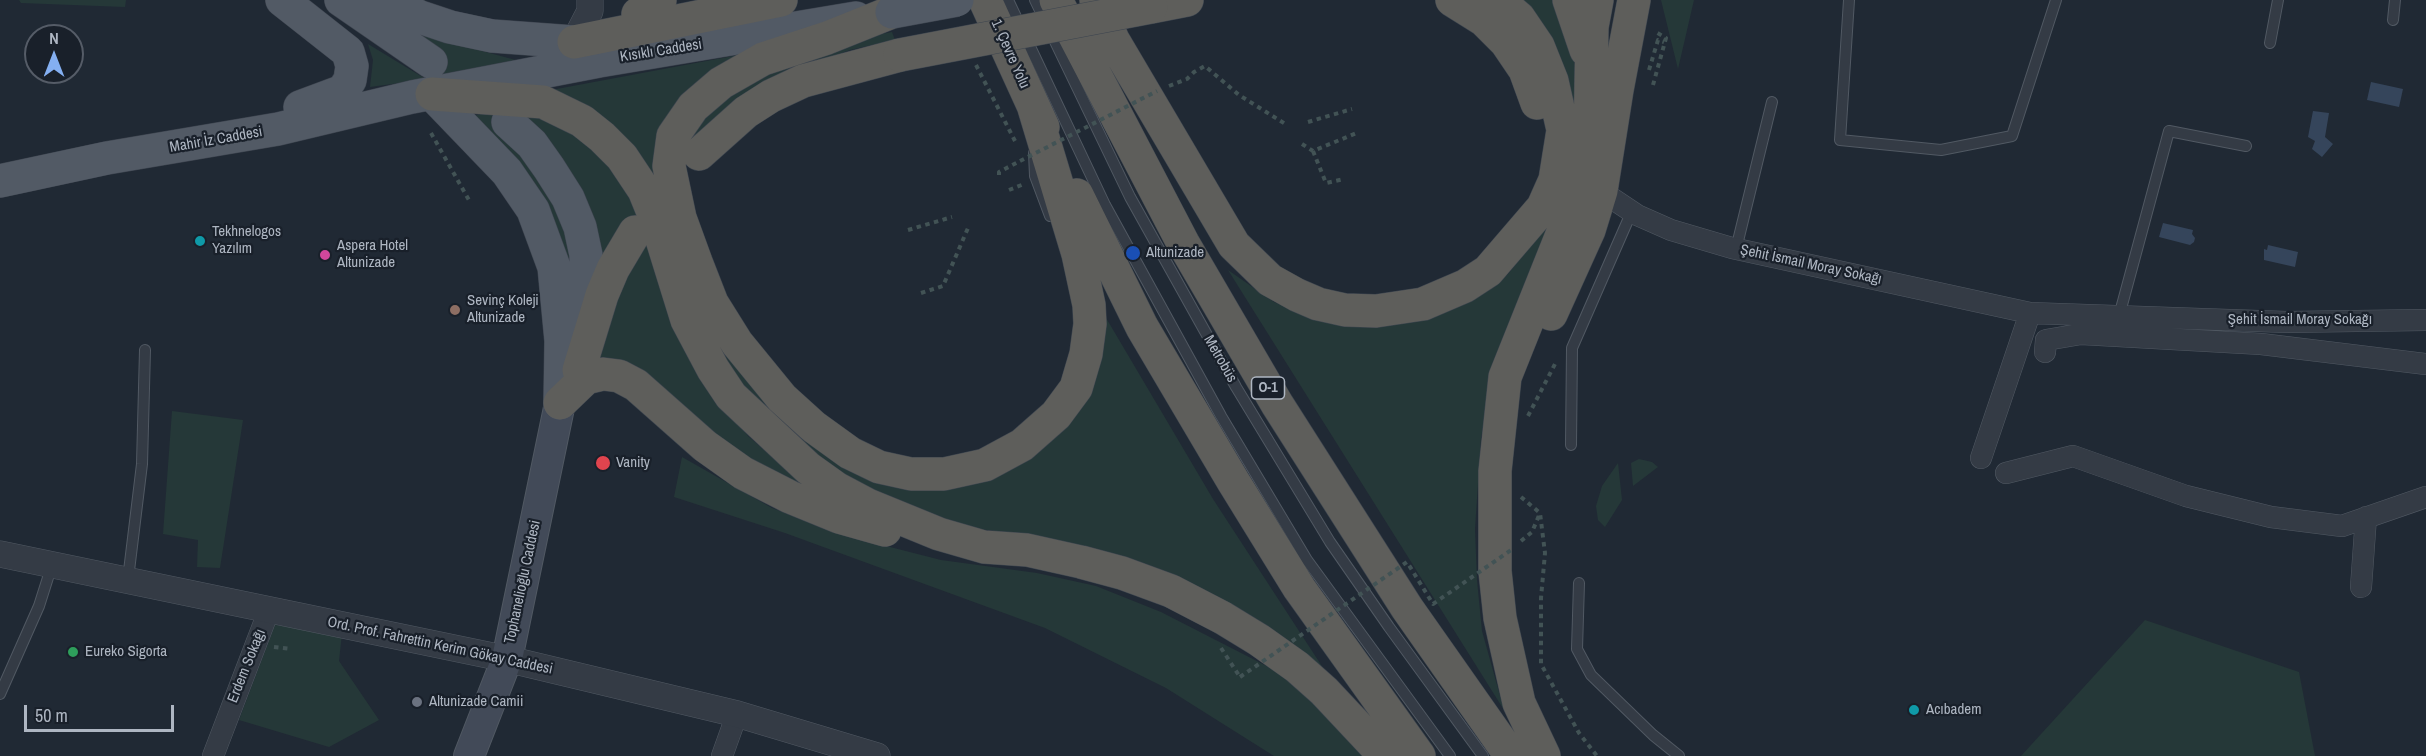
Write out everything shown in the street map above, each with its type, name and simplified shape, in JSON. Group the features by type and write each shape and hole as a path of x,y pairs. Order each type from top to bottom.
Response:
{"highway":[{"path":"574,42 649,7 685,0"},
{"path":"574,42 781,0"},
{"name":"1. Çevre Yolu","path":"985,0 1034,108"},
{"name":"O-1","path":"1056,0 1183,243 1277,404 1407,608 1511,756"},
{"path":"1095,0 1113,40 1234,245 1270,280 1297,295 1318,304 1345,310 1376,311 1423,304 1465,286 1488,271 1543,207 1555,180 1563,130 1552,81 1538,46 1519,18 1498,0"},
{"path":"699,154 746,112 771,96 803,81 900,55 1187,0"},
{"path":"1452,0 1484,20 1506,42 1525,70 1539,110 1542,134 1541,164 1525,228"},
{"path":"1569,0 1587,54 1590,87"},
{"path":"1504,481 1504,377 1571,212 1590,141 1592,27 1597,0"},
{"path":"1544,756 1519,703 1500,618 1495,571 1512,404 1521,378 1574,267 1601,191 1634,0"},
{"path":"892,12 827,38 763,59 721,83 693,107 673,136 669,166 680,218 712,303 737,343 783,398 814,427 850,453 879,467 911,474 944,474 985,465 1022,445 1056,415 1076,388 1083,366 1090,324 1089,305 1078,254 1034,108"},
{"path":"432,94 543,102 582,121 602,137 622,157 644,190 655,217 687,320 708,361 731,396 783,447 836,488 903,521 984,547"},
{"path":"1034,108 1142,327 1227,471 1299,588 1419,756"},
{"path":"579,370 602,295 613,269 635,232"},
{"path":"560,403 586,378 603,374 620,376 636,385 705,446 743,473 790,497 838,517 935,541 1027,550 1122,573 1171,591 1223,618 1297,667 1324,691 1385,756"}],"main road":[{"path":"107,158 300,107 343,91 350,80 352,66 348,52 282,0"},
{"path":"340,0 431,62"},
{"path":"387,0 420,17 450,27 492,36 574,42"},
{"name":"Kısıklı Caddesi","path":"432,94 599,61 957,0"},
{"path":"432,94 507,172 533,210 554,267 561,341 560,403"},
{"name":"Mahir İz Caddesi","path":"0,181 107,158 278,129 432,94"},
{"path":"508,122 532,144 568,198 580,227 586,255 587,313 579,370 560,403"},
{"name":"Tophanelioğlu Caddesi","path":"469,756 507,659 560,403"}],"street":[{"path":"574,42 590,11 590,0"},
{"name":"Şehit İsmail Moray Sokağı","path":"1601,191 1632,211 1671,230 1736,249 2030,313 2287,322 2426,320"},
{"path":"1981,458 2030,313"},
{"path":"2045,352 2046,340 2081,334 2261,344 2426,364"},
{"path":"2006,473 2073,456 2186,496 2271,517 2342,526 2426,497"},
{"path":"2361,587 2366,517"},
{"name":"Ord. Prof. Fahrettin Kerim Gökay Caddesi","path":"0,554 507,659 736,714 877,756"},
{"name":"Erdem Sokağı","path":"213,756 269,610"},
{"path":"722,756 736,714"}],"lane":[{"name":"Metrobüs","path":"1008,0 1105,205 1215,405 1307,560 1450,756"},
{"name":"Metrobüs","path":"1035,0 1130,197 1236,387 1330,542 1483,756"},
{"path":"1849,0 1840,140 1941,150 2012,136 2056,0"},
{"path":"2270,43 2277,0"},
{"path":"2393,20 2395,0"},
{"path":"1736,249 1772,102"},
{"path":"1034,108 1035,176 1056,229"},
{"path":"2119,316 2169,131 2246,146"},
{"path":"1571,445 1572,348 1632,211"},
{"path":"892,458 904,462 953,463 982,456 1011,442 1039,420 1061,396 1070,375 1078,343 1080,308 1070,254 1065,247"},
{"path":"128,581 142,464 145,350"},
{"path":"783,398 858,447 881,454"},
{"path":"0,694 39,606 52,565"},
{"path":"1578,583 1576,649 1591,675 1679,756"}],"path":[{"path":"1651,29 1666,38 1653,86"},
{"path":"1648,74 1658,40 1664,42"},
{"path":"974,59 1027,168"},
{"path":"1187,80 1194,72 1205,66 1239,95 1287,125"},
{"path":"999,173 1157,91"},
{"path":"1308,122 1352,109"},
{"path":"1313,151 1359,132"},
{"path":"1302,144 1313,151 1326,183 1344,179"},
{"path":"452,171 470,202"},
{"path":"1009,190 1024,185 1024,177"},
{"path":"908,230 952,217"},
{"path":"921,293 943,286 968,228"},
{"path":"1527,417 1557,358"},
{"path":"1504,481 1540,513 1545,553 1541,598 1541,664 1579,733 1597,756"},
{"path":"1215,639 1240,677 1407,562 1433,604 1514,548 1532,532 1540,513"}],"shaded area":[{"path":"19,0 126,0 125,7 21,3"},
{"path":"1522,0 1558,0 1574,53 1578,109 1575,156 1492,379 1481,438 1475,529 1477,580 1482,631 1504,710 1228,270 1274,302 1310,317 1474,299 1508,274 1536,237 1567,162"},
{"path":"1661,0 1694,0 1678,69"},
{"path":"401,29 534,65 370,87 373,60 368,44 424,78 431,62"},
{"path":"892,32 895,40 850,50 815,63 680,170 688,130 752,76 845,41"},
{"path":"749,53 658,182 546,91"},
{"path":"525,108 572,128 621,177 715,395 748,436 792,474 839,504 797,490 589,364 598,281 528,155 566,230 576,271 570,290 471,117 495,109"},
{"path":"1099,306 1213,499 1327,674 1006,533 941,523 903,508 793,444 720,360 705,310 899,480 1049,441"},
{"path":"172,411 243,420 220,568 197,567 198,540 163,534"},
{"path":"682,457 772,508 847,536 941,560 1037,573 1096,586 1161,612 1288,677 1369,756 1274,756 1166,688 1045,628 785,533 674,497"},
{"path":"1639,459 1652,462 1658,467 1633,486 1631,463"},
{"path":"1618,463 1622,500 1605,527 1598,520 1596,506 1602,486"},
{"path":"2145,620 2299,672 2315,756 2021,756"},
{"path":"275,625 342,633 339,661 379,720 329,747 239,720"}],"water":[{"path":"2371,82 2403,89 2399,107 2367,100"},
{"path":"2313,111 2329,113 2325,137 2333,144 2322,157 2312,149 2315,141 2308,137"},
{"path":"2163,223 2193,230 2194,242 2190,245 2159,237"},
{"path":"2268,245 2298,252 2295,267 2264,260 2264,249 2267,250"}],"place":[{"name":"Tekhnelogos Yazılım","path":"200,241"},
{"name":"Altunizade","path":"1133,253"},
{"name":"Aspera Hotel Altunizade","path":"325,255"},
{"name":"Sevinç Koleji Altunizade","path":"455,310"},
{"name":"Vanity","path":"603,463"},
{"name":"Eureko Sigorta","path":"73,652"},
{"name":"Altunizade Camii","path":"417,702"},
{"name":"Acıbadem","path":"1914,710"}]}
